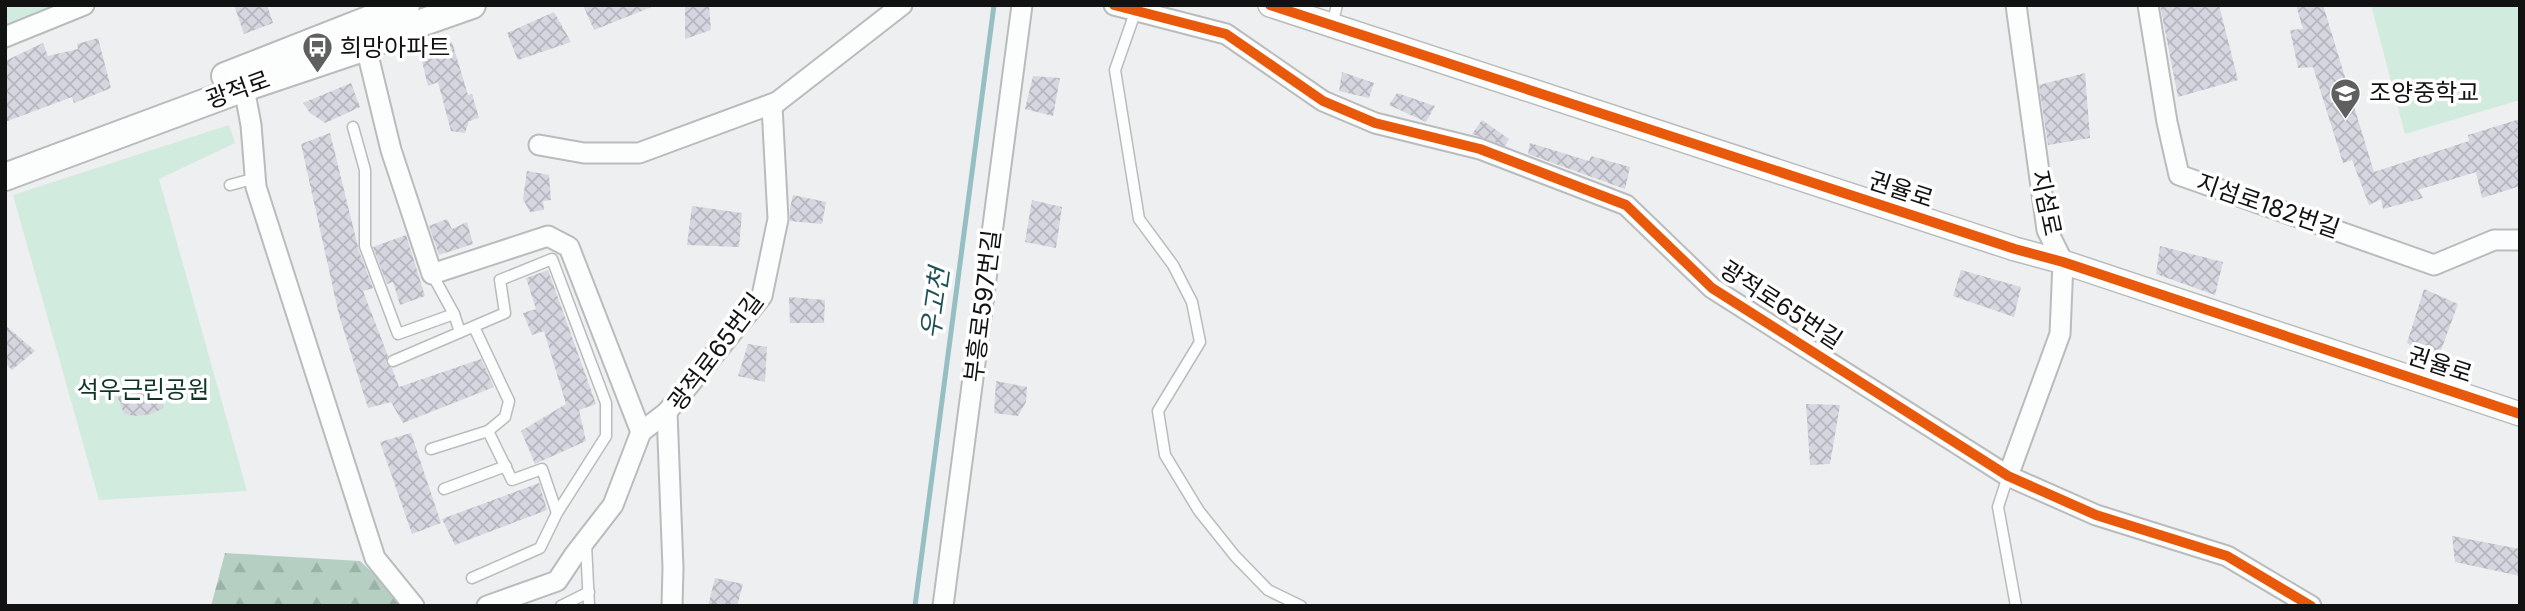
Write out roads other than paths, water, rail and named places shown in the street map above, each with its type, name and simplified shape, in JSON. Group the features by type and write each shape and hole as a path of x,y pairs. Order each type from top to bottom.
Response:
{"main road":[{"name":"광적로","path":"5,157 323,40 406,5"},
{"name":"광적로","path":"5,177 244,88 366,47 398,31 472,5"}],"street":[{"path":"5,37 84,5"},
{"path":"539,145 584,153 639,153 777,102 902,5"},
{"name":"부흥로597번길","path":"943,606 1022,5"},
{"name":"광적로65번길","path":"1114,5 1226,34 1323,101 1375,123 1480,149 1626,205 1712,288 2008,476 2096,515 2227,556 2311,606"},
{"name":"권율로","path":"1270,5 1335,16 2015,250 2063,262 2520,414"},
{"name":"지섬로","path":"2008,476 2060,334 2063,262 2047,230 2016,5"},
{"name":"지섬로182번길","path":"2148,5 2167,122 2179,175 2434,265 2494,240 2520,240"},
{"path":"366,47 391,150 432,274 548,236 569,247 641,432"},
{"path":"244,88 251,125 257,187 376,558 414,606"},
{"name":"광적로65번길","path":"672,606 667,412 762,296 778,219 772,106 777,102"},
{"path":"487,606 558,581 613,505 641,432 667,412"}],"lane":[{"path":"1136,10 1115,70 1139,219 1173,265 1192,302 1200,342 1158,411 1166,455 1199,511 1235,556 1268,590 1301,606"},
{"path":"353,127 365,170 365,246 398,334 454,314"},
{"path":"230,185 256,178"},
{"path":"393,361 505,313 499,280 552,259 606,403 606,436 557,513 540,548 472,578"},
{"path":"432,274 454,314 460,332"},
{"path":"431,449 488,431 505,417 509,401 474,327"},
{"path":"488,431 512,480 542,469 557,513"},
{"path":"444,489 506,466"},
{"path":"2008,476 1998,507 2016,606"},
{"path":"586,540 589,606"},
{"path":"561,606 589,592"}],"waterway":[{"name":"우고천","path":"915,606 994,5"}],"place":[{"name":"희망아파트","path":"317,75"},
{"name":"조양중학교","path":"2346,120"}],"park label":[{"name":"석우근린공원","path":"143,390"}]}
